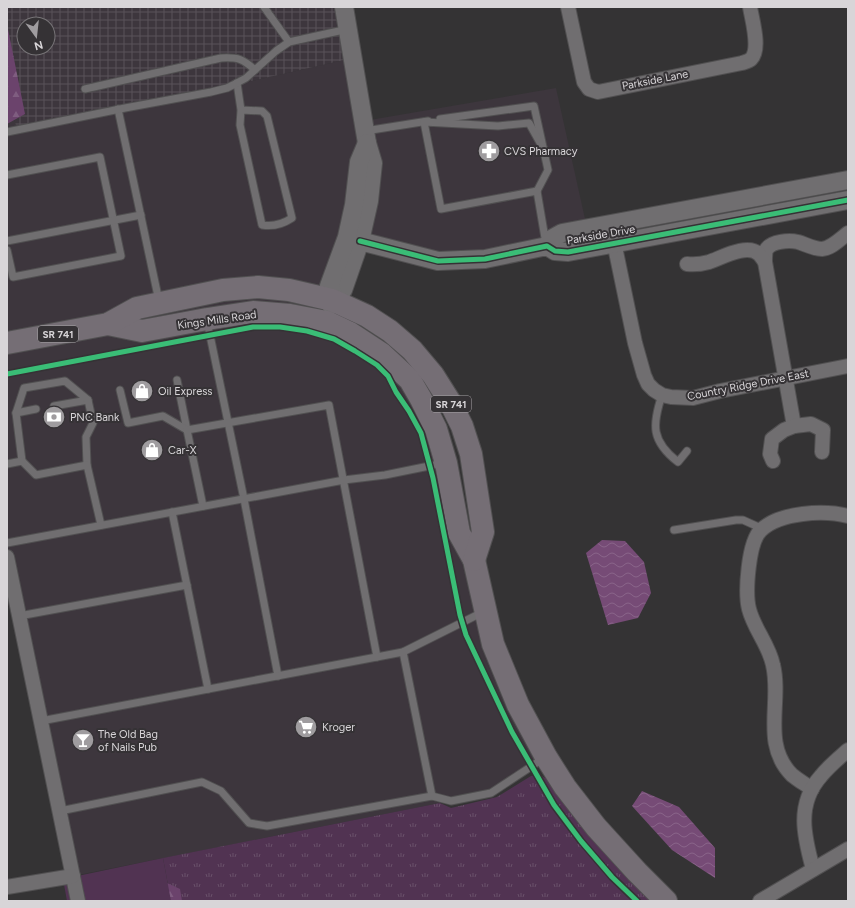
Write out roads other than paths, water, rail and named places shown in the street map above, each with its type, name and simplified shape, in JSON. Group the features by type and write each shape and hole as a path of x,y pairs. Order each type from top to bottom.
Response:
{"main road":[{"name":"Kings Mills Road","path":"7,344 108,324 137,308 223,290 258,287 290,290 333,297"},
{"name":"SR 741","path":"333,297 390,331 412,350 433,375 450,402 462,426 471,454 476,485 483,532 474,560"},
{"name":"Kings Mills Road","path":"108,324 142,332 207,319 253,312 290,315 327,322"},
{"name":"SR 741","path":"327,322 350,333 382,354 410,380 421,398 436,429 446,463 459,532 474,560 493,644 518,705 546,757 565,787 596,827 666,901"}],"street":[{"path":"333,297 343,290 360,241 369,201 373,163 366,137 344,7"},
{"name":"Parkside Lane","path":"568,7 584,82 589,89 598,92 742,63 750,60 755,53 756,42 750,7"},
{"path":"327,322 333,297 329,286 347,237 354,204 359,162 366,137"},
{"name":"Parkside Drive","path":"360,241 438,261 484,259 547,246 556,251 568,252 614,243 788,200 848,180"},
{"name":"Parkside Drive","path":"547,246 553,238 562,233 610,223 788,200 848,200"},
{"path":"610,223 635,343 644,375 648,384 662,395"},
{"path":"794,426 765,262 766,250 769,246 775,243 786,241 797,242 821,249 831,246 848,233"},
{"path":"687,264 698,265 727,254 742,251 756,252 765,262"},
{"name":"Country Ridge Drive East","path":"662,395 693,398 848,366"},
{"path":"773,461 770,454 772,439 784,430 794,426 811,424 823,430 822,452"},
{"path":"812,789 793,775 781,761 778,752 774,734 776,694 773,665 767,646 752,618 747,599 747,580 750,560 757,537 763,528 775,522 802,514 821,513 848,516"},
{"path":"7,557 78,901"},
{"path":"813,869 806,843 804,813 812,789 821,775 848,750"},
{"path":"760,901 848,849"},
{"path":"7,887 73,876"}],"lane":[{"path":"264,7 289,42"},
{"path":"7,132 210,92 237,83 289,42 348,29"},
{"path":"85,89 221,58 240,59 255,70"},
{"path":"237,83 241,110 240,125 262,225 272,226 285,223 292,218 267,116 262,111 241,110"},
{"path":"366,137 424,122 534,106 548,170 537,191 547,246"},
{"path":"118,109 159,304"},
{"path":"424,122 498,126 529,123 543,148"},
{"path":"424,122 441,209 537,191"},
{"path":"7,176 100,157 121,256 13,277 7,250"},
{"path":"7,241 140,215"},
{"path":"207,319 278,676"},
{"path":"177,380 203,506"},
{"path":"87,465 36,475 22,461 16,413 24,388 65,381 88,400 93,423 86,438 87,465 101,525"},
{"path":"120,390 128,423 163,416 187,430 329,405 377,657"},
{"path":"662,395 656,412 654,424 663,449 678,462 687,451"},
{"path":"54,406 88,400"},
{"path":"16,413 36,409"},
{"path":"7,464 22,461"},
{"path":"7,543 344,480 385,475 446,463"},
{"path":"172,512 208,689"},
{"path":"674,530 736,520 749,522 763,528"},
{"path":"19,616 187,585"},
{"path":"41,721 403,652 485,611"},
{"path":"403,652 432,796"},
{"path":"60,812 202,782 221,791 249,823 267,826 432,796 451,801 491,793 546,757"}],"water":[{"path":"602,540 625,541 644,562 651,593 638,618 608,625 586,553"},
{"path":"642,791 679,807 715,848 715,878 672,850 632,806"}],"place":[{"name":"CVS Pharmacy","path":"489,151"},
{"name":"Oil Express","path":"142,391"},
{"name":"PNC Bank","path":"54,417"},
{"name":"Car-X","path":"152,450"},
{"name":"Kroger","path":"306,727"},
{"name":"The Old Bag of Nails Pub","path":"83,740"}]}
